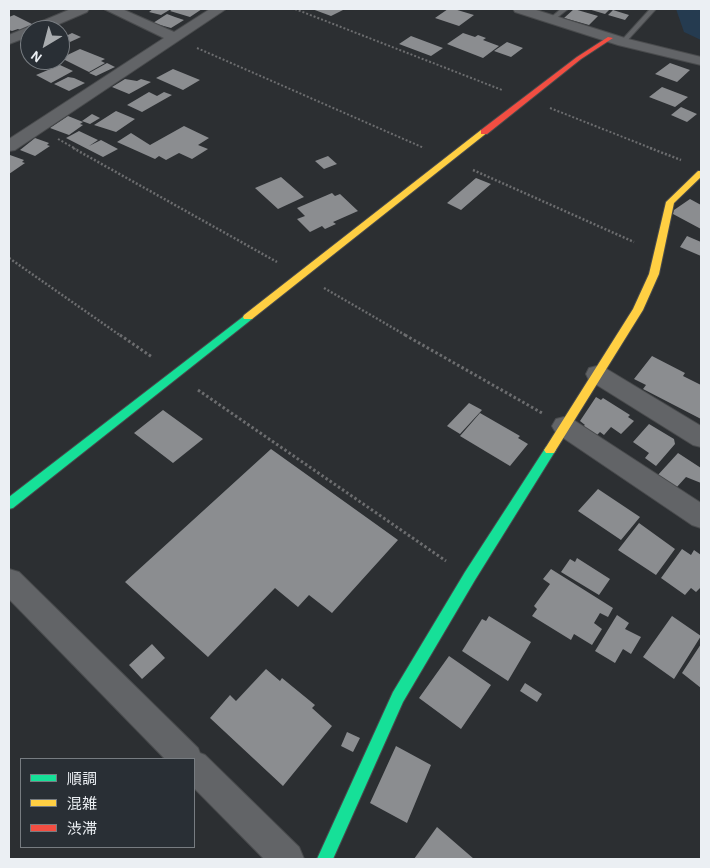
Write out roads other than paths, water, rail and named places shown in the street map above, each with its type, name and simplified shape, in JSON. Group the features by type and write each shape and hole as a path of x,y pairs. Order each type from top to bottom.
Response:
{"street":[{"path":"56,20 82,9"},
{"path":"111,9 175,38"},
{"path":"9,146 219,9"},
{"path":"520,9 617,40 701,62"},
{"path":"9,504 579,58 617,40"},
{"path":"325,859 398,698 470,576 638,310 654,274 670,202 701,173"},
{"path":"597,374 701,438"},
{"path":"564,426 701,516"},
{"path":"9,581 186,758"},
{"path":"195,767 287,859"}],"lane":[{"path":"552,19 565,9"},
{"path":"617,40 653,9"}]}
